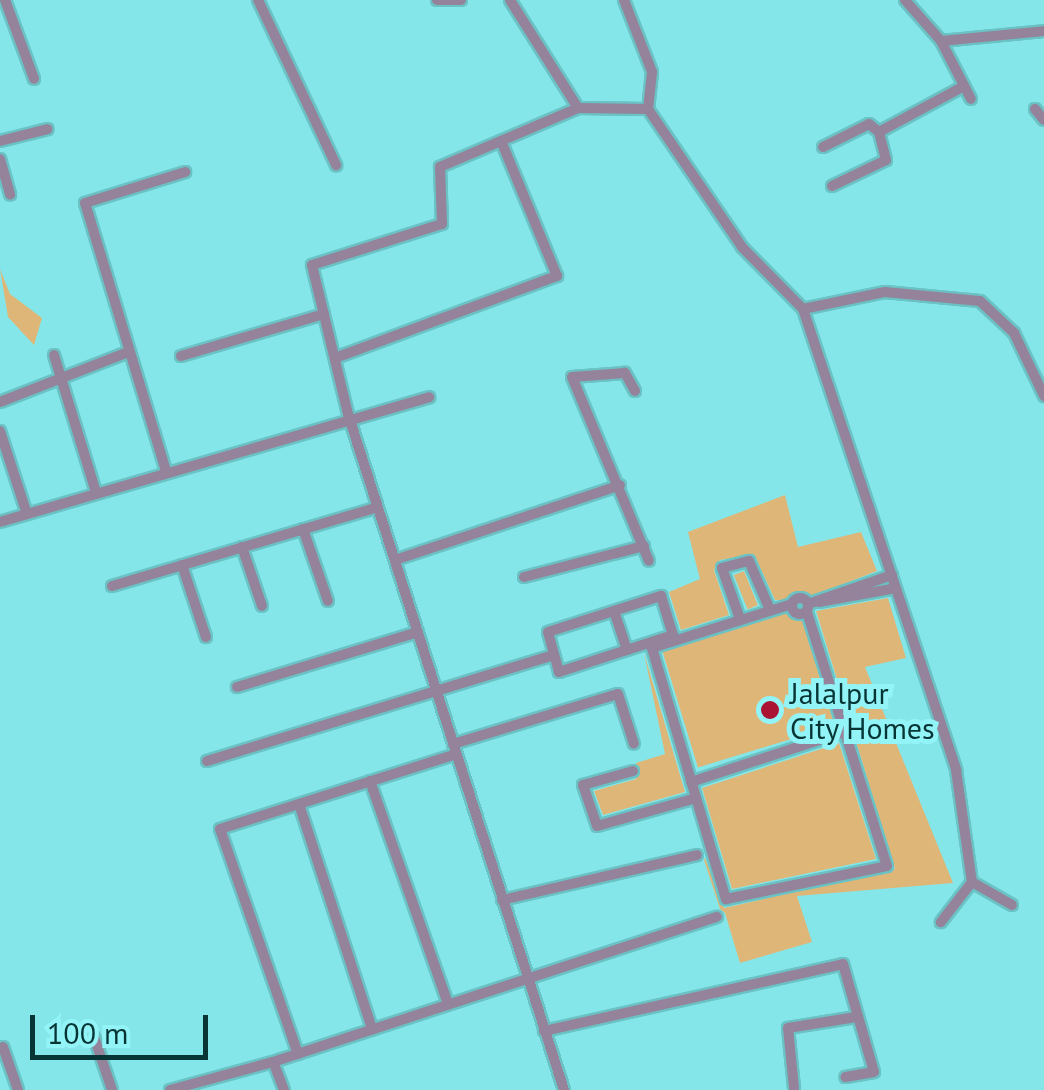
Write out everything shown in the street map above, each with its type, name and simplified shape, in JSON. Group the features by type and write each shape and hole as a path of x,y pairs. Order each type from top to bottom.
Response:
{"street":[{"path":"5,0 34,79"},
{"path":"258,0 336,165"},
{"path":"436,0 460,0"},
{"path":"624,0 652,72 648,109 742,246 803,309 896,588 944,718 972,882 941,922"},
{"path":"906,0 942,41 971,99"},
{"path":"517,3 578,108"},
{"path":"942,41 1044,31"},
{"path":"879,132 964,86"},
{"path":"564,1090 348,414 312,266 442,224 440,167 578,108 648,109"},
{"path":"1035,109 1044,120"},
{"path":"823,147 869,124 879,132 886,160 832,186"},
{"path":"0,141 48,129"},
{"path":"334,358 557,276 501,141"},
{"path":"0,160 10,195"},
{"path":"166,471 85,203 185,172"},
{"path":"803,309 885,292 980,301 1014,333 1044,396"},
{"path":"181,356 324,314"},
{"path":"0,402 128,352"},
{"path":"54,354 96,492"},
{"path":"634,391 625,373 572,377 650,562"},
{"path":"0,522 348,414 430,397"},
{"path":"0,431 27,514"},
{"path":"395,560 620,485"},
{"path":"112,586 378,507"},
{"path":"303,529 328,601"},
{"path":"524,576 644,546"},
{"path":"242,547 262,606"},
{"path":"740,619 722,568 749,561 770,610"},
{"path":"182,565 206,636"},
{"path":"811,606 892,575"},
{"path":"811,606 842,733 886,866 726,899 652,648 792,604 811,606 896,588"},
{"path":"660,596 673,635 560,672 548,632 614,611 660,596"},
{"path":"614,611 627,650"},
{"path":"237,687 418,632"},
{"path":"207,761 554,655"},
{"path":"298,1054 220,829 370,782 454,749 618,694 634,744"},
{"path":"691,782 842,733"},
{"path":"634,771 583,785 598,826 696,798"},
{"path":"370,782 448,1004"},
{"path":"299,804 372,1029"},
{"path":"502,900 697,855"},
{"path":"972,882 1012,905"},
{"path":"170,1090 273,1062 526,976 717,917"},
{"path":"544,1031 834,964 850,972 856,1018 874,1072 845,1078"},
{"path":"794,1088 788,1028 856,1018"},
{"path":"94,1037 112,1090"},
{"path":"2,1047 18,1090"},
{"path":"273,1062 284,1090"}],"building":[{"path":"0,269 10,294 42,318 34,345 8,317"},
{"path":"785,495 798,547 861,532 877,571 800,601 775,600 754,554 720,560 714,570 729,615 681,630 669,592 700,579 688,532"},
{"path":"744,571 758,605 748,609 734,575"},
{"path":"888,598 906,658 865,667 953,883 797,896 812,942 740,963 705,858 724,908 895,869 816,611"},
{"path":"799,609 835,726 698,767 662,651"},
{"path":"644,653 685,792 603,815 594,791 636,779 636,763 665,754"},
{"path":"839,743 876,859 732,889 702,788"}],"place":[{"name":"Jalalpur City Homes","path":"770,710"}]}
